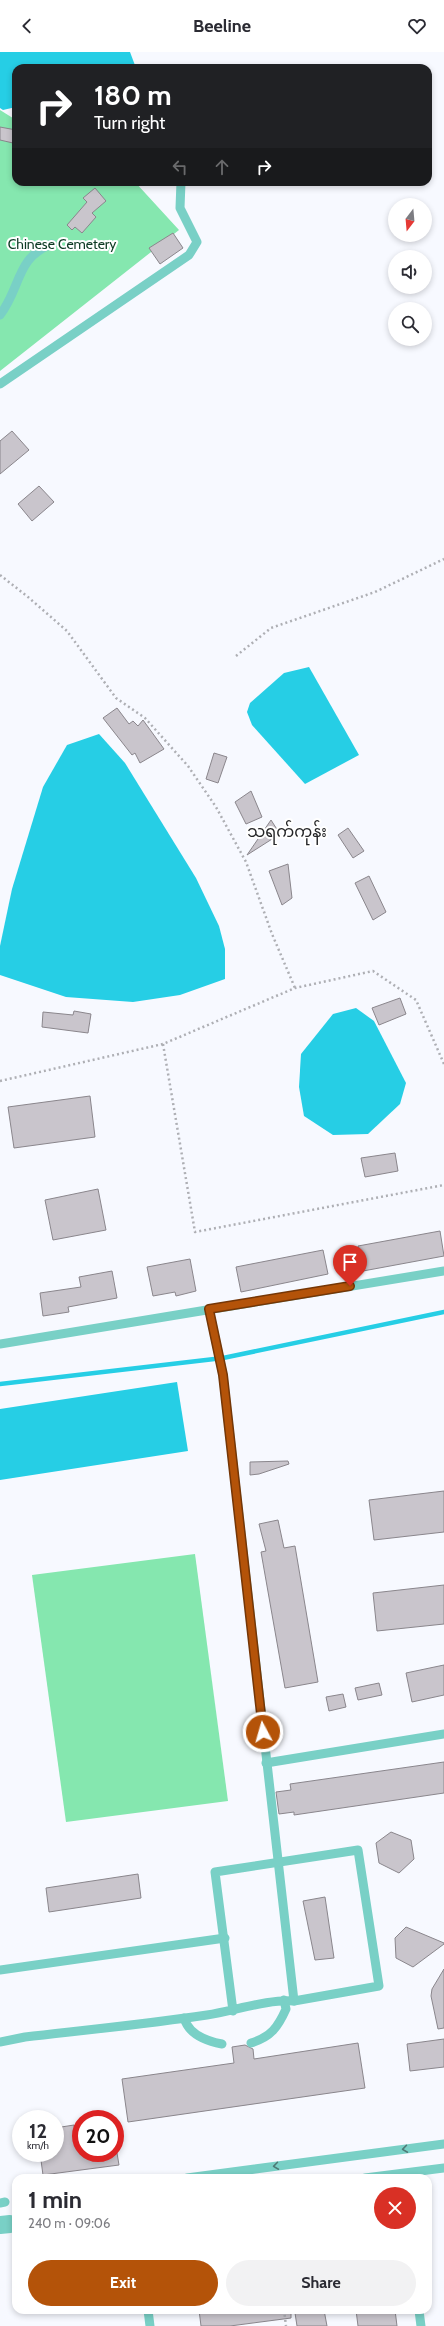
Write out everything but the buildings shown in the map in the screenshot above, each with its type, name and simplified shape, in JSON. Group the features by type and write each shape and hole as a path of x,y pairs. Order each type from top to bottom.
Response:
{"lane":[{"path":"0,384 189,255 196,242 180,208 181,186"},
{"path":"0,315 7,307 30,256 39,248 52,244"},
{"path":"0,1344 444,1271"},
{"path":"209,1309 219,1350 223,1375 294,2001"},
{"path":"266,1763 444,1734"},
{"path":"0,2042 25,2037 233,2011 284,2000 294,2001 379,1986 358,1850 278,1861 215,1872 225,1938 233,2011"},
{"path":"0,1970 225,1938"},
{"path":"251,2043 260,2040 278,2027 286,2009 284,2000"},
{"path":"184,2018 193,2033 208,2042 222,2044"},
{"path":"217,2174 444,2144"},
{"path":"412,2174 444,2168"},
{"path":"148,2314 150,2326"},
{"path":"420,2314 421,2326"}],"path":[{"path":"236,656 271,628 375,592 444,558"},
{"path":"0,575 67,631 116,698 145,718 188,766 216,807 246,862 272,934 295,988"},
{"path":"0,1080 163,1044 295,988 373,971 416,1000 444,1064"},
{"path":"163,1044 195,1232 444,1185"},
{"path":"284,2314 286,2326"}],"green space":[{"name":"Chinese Cemetery","path":"0,110 12,118 12,186 139,186 179,230 0,371"},
{"path":"195,1554 228,1801 66,1822 32,1575"}],"water":[{"path":"0,52 130,52 134,64 12,64 12,108 3,110 0,108"},
{"path":"309,667 359,755 305,784 252,725 247,712 250,703 284,673"},
{"path":"99,734 125,763 196,878 219,926 225,949 225,979 180,995 133,1002 66,997 0,975 0,946 12,889 43,787 67,745"},
{"path":"356,1008 374,1021 406,1083 400,1104 368,1134 333,1135 304,1116 299,1087 301,1054 333,1014"},
{"path":"177,1382 188,1451 0,1480 0,1409"}],"waterway":[{"path":"0,1384 223,1358 444,1312"}],"district":[{"name":"သရက်ကုန်း","path":"287,831"}],"route":[{"path":"263,1732 223,1375 219,1350 209,1309 350,1286"}]}
